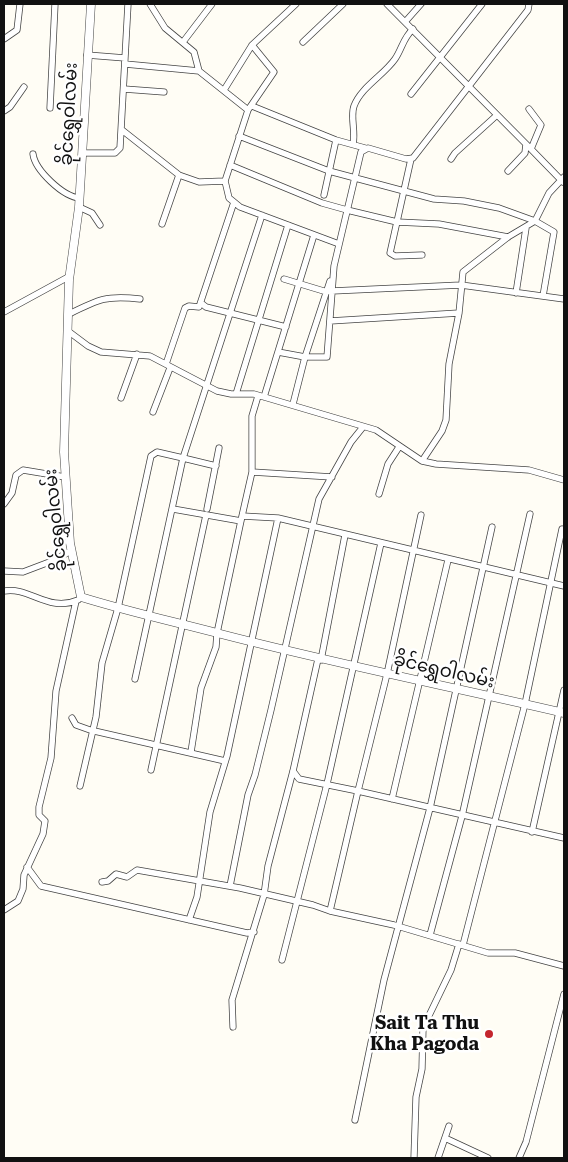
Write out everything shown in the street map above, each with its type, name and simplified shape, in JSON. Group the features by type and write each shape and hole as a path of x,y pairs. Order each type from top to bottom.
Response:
{"street":[{"path":"4,39 17,30 20,4"},
{"path":"50,108 55,4"},
{"name":"ခိုင်ရွှေဝါလမ်း","path":"91,4 79,203 70,276 64,452 71,551 79,599 319,659 562,712"},
{"path":"82,152 116,153 120,148 128,4"},
{"path":"150,4 165,28 194,52 199,71"},
{"path":"183,42 212,4"},
{"path":"224,90 252,45 296,4"},
{"path":"303,42 343,4"},
{"path":"387,4 496,116 563,180 549,193 535,221 508,238 463,272 460,286 459,313 449,364 446,420 442,431 422,461"},
{"path":"405,22 421,4"},
{"path":"411,94 482,4"},
{"path":"422,255 392,255 397,222 411,159 422,148 469,88 528,10 529,4"},
{"path":"354,144 356,132 353,114 355,104 375,79 394,61 407,35 413,29"},
{"path":"252,45 274,72 250,108 225,181 229,198 240,207 339,244"},
{"path":"87,55 199,71 250,108 336,140 411,159"},
{"path":"4,111 10,107 24,87"},
{"path":"124,89 164,92"},
{"path":"529,109 540,121 541,125 531,149"},
{"path":"452,159 455,153 496,116"},
{"path":"122,130 179,175 199,182 225,181"},
{"path":"240,136 329,171 434,199 499,208 535,221 554,232 543,296"},
{"path":"324,195 336,140"},
{"path":"508,170 525,153 526,144"},
{"path":"293,404 305,357 329,291 361,152 365,148"},
{"path":"33,154 35,162 60,190 92,213 100,225"},
{"path":"230,165 322,203 347,210 397,222 439,224 508,238"},
{"path":"162,224 179,175"},
{"path":"153,412 185,308 199,307 201,304 234,202"},
{"path":"135,679 183,458 262,215"},
{"path":"236,394 288,225"},
{"path":"516,292 526,228"},
{"path":"191,752 201,688 216,647 217,633 252,472 252,416 278,352 314,235"},
{"path":"4,312 70,276"},
{"path":"284,279 329,291 460,286 564,299"},
{"path":"278,352 305,357 327,357 330,321 329,291"},
{"path":"69,314 96,300 113,296 140,299"},
{"path":"201,304 286,327"},
{"path":"330,321 459,313"},
{"path":"68,331 88,346 102,352 150,356 217,391 236,394 244,393 293,404 334,420 376,430 422,461 436,464 529,470 564,480"},
{"path":"121,398 137,354"},
{"path":"230,886 248,795 255,775 319,499 350,442 363,427"},
{"path":"379,494 388,464 399,447"},
{"path":"151,770 219,448"},
{"path":"80,786 92,731 102,663 118,608 151,456 157,452 216,466"},
{"path":"4,504 12,493 16,475 23,470 66,477"},
{"path":"252,472 332,477"},
{"path":"173,509 206,512 242,519 278,518 448,560 564,586"},
{"path":"430,935 462,816 530,514"},
{"path":"330,911 387,674 421,515"},
{"path":"189,920 197,898 210,812 226,761 278,518"},
{"path":"355,1120 384,980 430,808 492,528"},
{"path":"414,1158 416,1097 422,1069 424,1028 461,944 495,824 525,704 552,584 562,529"},
{"path":"233,1027 232,1000 264,895 268,866 293,771 345,535"},
{"path":"282,960 326,784 381,543"},
{"path":"4,571 23,572 52,561 71,551"},
{"path":"392,799 448,560"},
{"path":"4,591 14,589 47,602 64,604 79,599"},
{"path":"4,910 18,900 23,889 27,867 43,834 45,821 39,815 39,807 51,758 56,691 79,599"},
{"path":"532,832 562,712 564,690"},
{"path":"72,718 76,725 92,731 226,761"},
{"path":"293,771 299,779 564,838"},
{"path":"27,867 41,886 247,933 254,932"},
{"path":"102,882 108,881 116,874 127,877 137,870 199,880 398,926 488,953 515,953 564,966"},
{"path":"521,1158 564,994"},
{"path":"438,1158 449,1126"},
{"path":"445,1138 488,1158"}],"place":[{"name":"Sait Ta Thu Kha Pagoda","path":"489,1034"}]}
